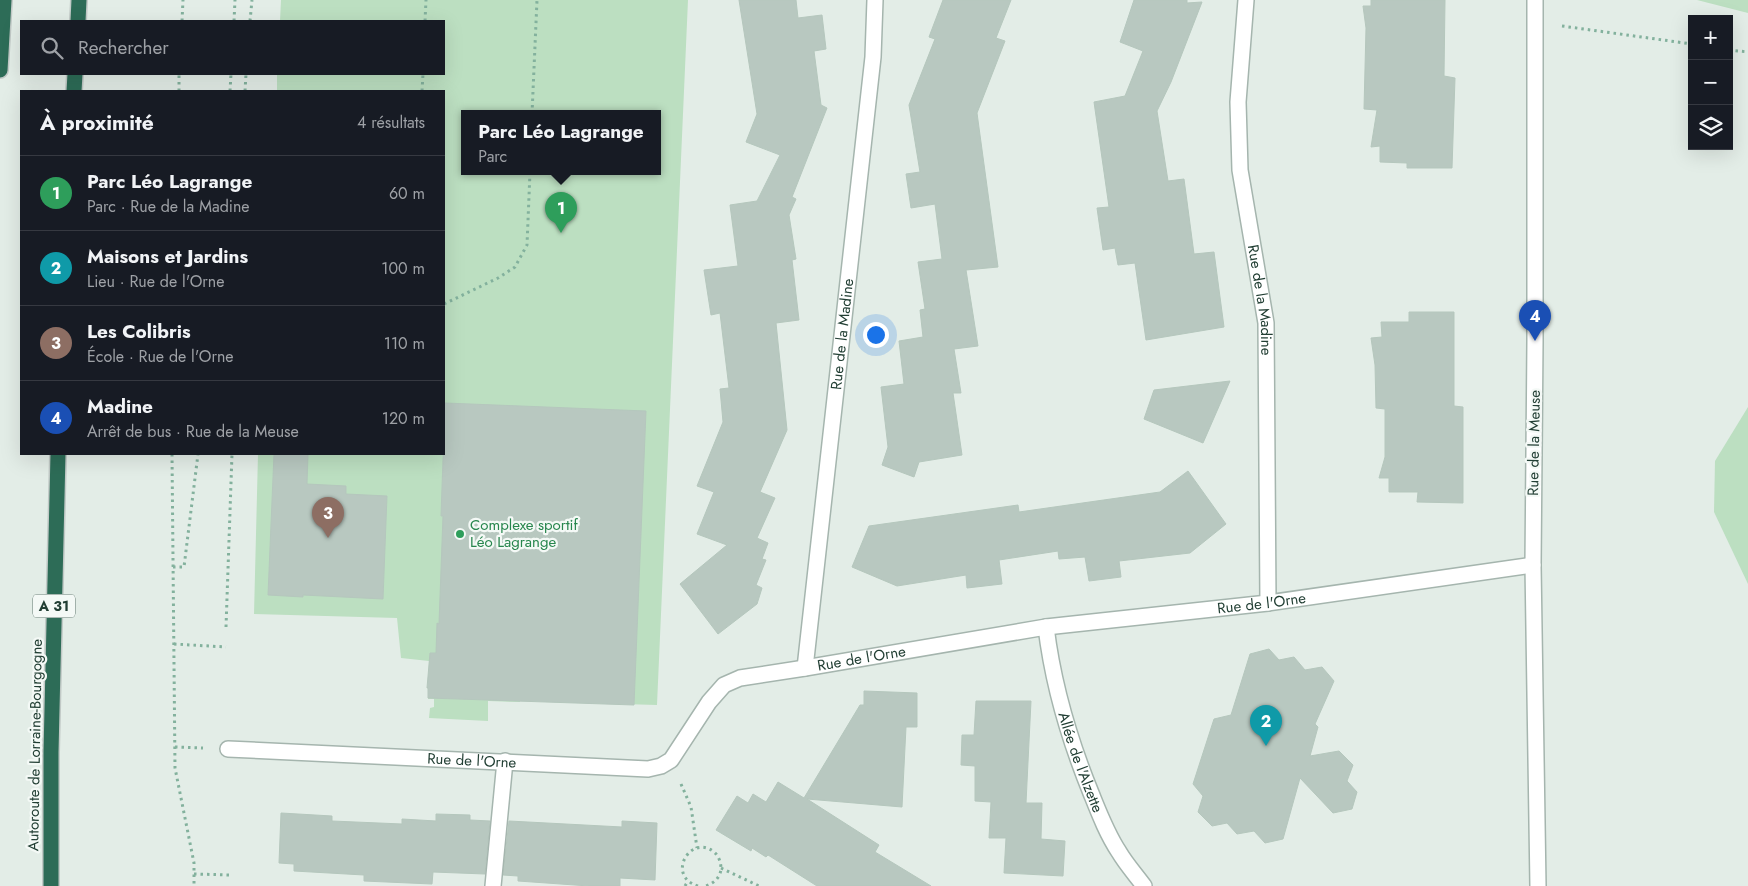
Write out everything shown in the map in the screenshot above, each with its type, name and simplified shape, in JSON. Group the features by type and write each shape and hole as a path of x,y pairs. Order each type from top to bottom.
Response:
{"highway":[{"path":"0,70 4,0"},
{"path":"78,20 79,0"},
{"path":"74,90 75,75"},
{"name":"Autoroute de Lorraine-Bourgogne","path":"51,886 51,742 58,455"}],"street":[{"name":"Rue de la Madine","path":"805,668 873,57 875,0"},
{"name":"Rue de la Madine","path":"1246,0 1238,102 1240,160 1266,323 1268,603"},
{"name":"Rue de la Meuse","path":"1534,0 1535,350 1533,565 1538,886"},
{"name":"Rue de l'Orne","path":"228,749 648,769 661,766 671,760 709,702 724,685 740,678 1046,627 1268,603 1533,565"},
{"name":"Allée de l'Alzette","path":"1046,627 1062,711 1076,757 1096,806 1118,852 1144,886"},
{"path":"493,886 505,761"}],"path":[{"path":"182,20 184,0"},
{"path":"234,20 235,0"},
{"path":"250,20 252,0"},
{"path":"425,20 426,0"},
{"path":"532,110 537,0"},
{"path":"1535,22 1688,43"},
{"path":"1733,50 1748,52"},
{"path":"179,90 180,75"},
{"path":"230,90 231,75"},
{"path":"245,90 246,75"},
{"path":"422,90 423,75"},
{"path":"445,304 498,278 515,267 526,245 530,175"},
{"path":"172,455 175,768 194,863 194,886"},
{"path":"173,567 184,567 198,455"},
{"path":"226,627 232,455"},
{"path":"174,644 226,647"},
{"path":"175,747 210,748"},
{"path":"671,760 691,807 697,848"},
{"path":"698,886 688,881 684,876 682,865 687,854 697,848 709,849 714,852 718,856 721,868 716,880 706,886"},
{"path":"721,868 759,886"},
{"path":"194,874 230,875"},
{"path":"685,886 688,881"}],"green space":[{"path":"281,0 688,0 657,705 554,702 521,691 520,702 488,701 488,721 429,718 430,708 434,707 434,699 428,699 429,661 401,658 397,618 254,614 258,455 445,455 445,90 277,90 277,75 445,75 445,20 280,20"},
{"path":"1697,0 1748,0 1748,13"},
{"path":"1748,407 1748,584 1714,512 1715,461"}],"building":[{"path":"739,0 796,0 798,18 822,15 826,49 814,51 821,105 827,108 792,197 796,199 789,215 796,259 792,260 799,320 776,323 787,430 760,492 775,498 757,538 768,543 762,559 766,560 756,585 762,588 757,604 718,634 680,584 727,545 697,534 714,492 697,486 723,422 720,389 729,388 720,313 711,315 704,270 738,266 730,205 757,201 780,155 746,142 757,114"},
{"path":"943,0 1011,0 996,38 1005,41 977,113 998,267 966,270 978,346 954,349 961,393 953,393 962,455 919,462 914,477 882,465 888,447 881,387 904,384 899,341 923,337 920,310 925,309 918,262 942,259 935,204 911,208 906,174 920,172 909,105 935,39 929,37"},
{"path":"1134,0 1187,0 1187,3 1202,2 1171,82 1157,111 1168,181 1184,179 1194,254 1214,252 1224,327 1146,340 1135,263 1118,265 1115,248 1103,250 1097,208 1109,207 1094,102 1125,96 1143,51 1120,42"},
{"path":"1371,0 1445,0 1444,76 1455,78 1452,168 1407,168 1407,163 1380,162 1380,146 1371,147 1377,110 1364,109 1366,28 1363,6 1371,6"},
{"path":"1409,312 1454,312 1454,406 1463,407 1463,503 1417,502 1418,492 1389,492 1389,478 1379,478 1385,457 1385,409 1376,408 1375,365 1371,338 1382,337 1381,322 1409,322"},
{"path":"1230,381 1203,443 1144,419 1154,390"},
{"path":"445,403 646,411 634,705 428,698 430,653 436,653 437,623 439,624 443,516 441,516 443,455 445,455"},
{"path":"274,455 308,455 307,484 346,486 346,494 387,496 383,599 268,595"},
{"path":"1188,471 1226,524 1190,553 1119,561 1121,577 1089,581 1085,557 1059,559 1058,551 999,560 1002,584 967,588 966,575 897,586 852,567 869,526 1018,505 1019,512 1160,492"},
{"path":"1269,649 1279,660 1294,657 1305,670 1322,667 1334,681 1315,724 1318,727 1310,756 1339,751 1353,765 1347,781 1357,792 1352,809 1333,813 1300,778 1283,839 1265,843 1254,831 1237,834 1227,823 1212,826 1198,812 1203,796 1193,784 1214,719 1231,715 1250,654"},
{"path":"864,691 917,693 917,727 906,727 902,807 807,799 879,845 875,852 931,886 817,886 768,855 766,857 752,848 751,851 716,830 737,796 748,803 753,794 766,802 778,782 804,798 860,705 864,705"},
{"path":"976,701 1031,701 1026,803 1042,803 1041,839 1065,841 1063,876 1004,873 1006,838 989,838 991,802 975,801 975,766 961,765 962,735 974,735"},
{"path":"281,813 332,816 332,821 402,824 402,819 436,821 436,814 470,815 470,820 490,821 485,874 433,872 432,884 364,881 364,875 294,871 294,864 279,863"},
{"path":"509,821 622,827 622,821 657,823 655,880 620,878 620,886 589,886 518,881 518,876 503,875"}],"place":[{"name":"Parc Léo Lagrange","path":"561,233"},
{"name":"Madine","path":"1535,341"},
{"name":"Complexe sportif Léo Lagrange","path":"460,534"},
{"name":"Les Colibris","path":"328,538"},
{"name":"Maisons et Jardins","path":"1266,746"}]}
